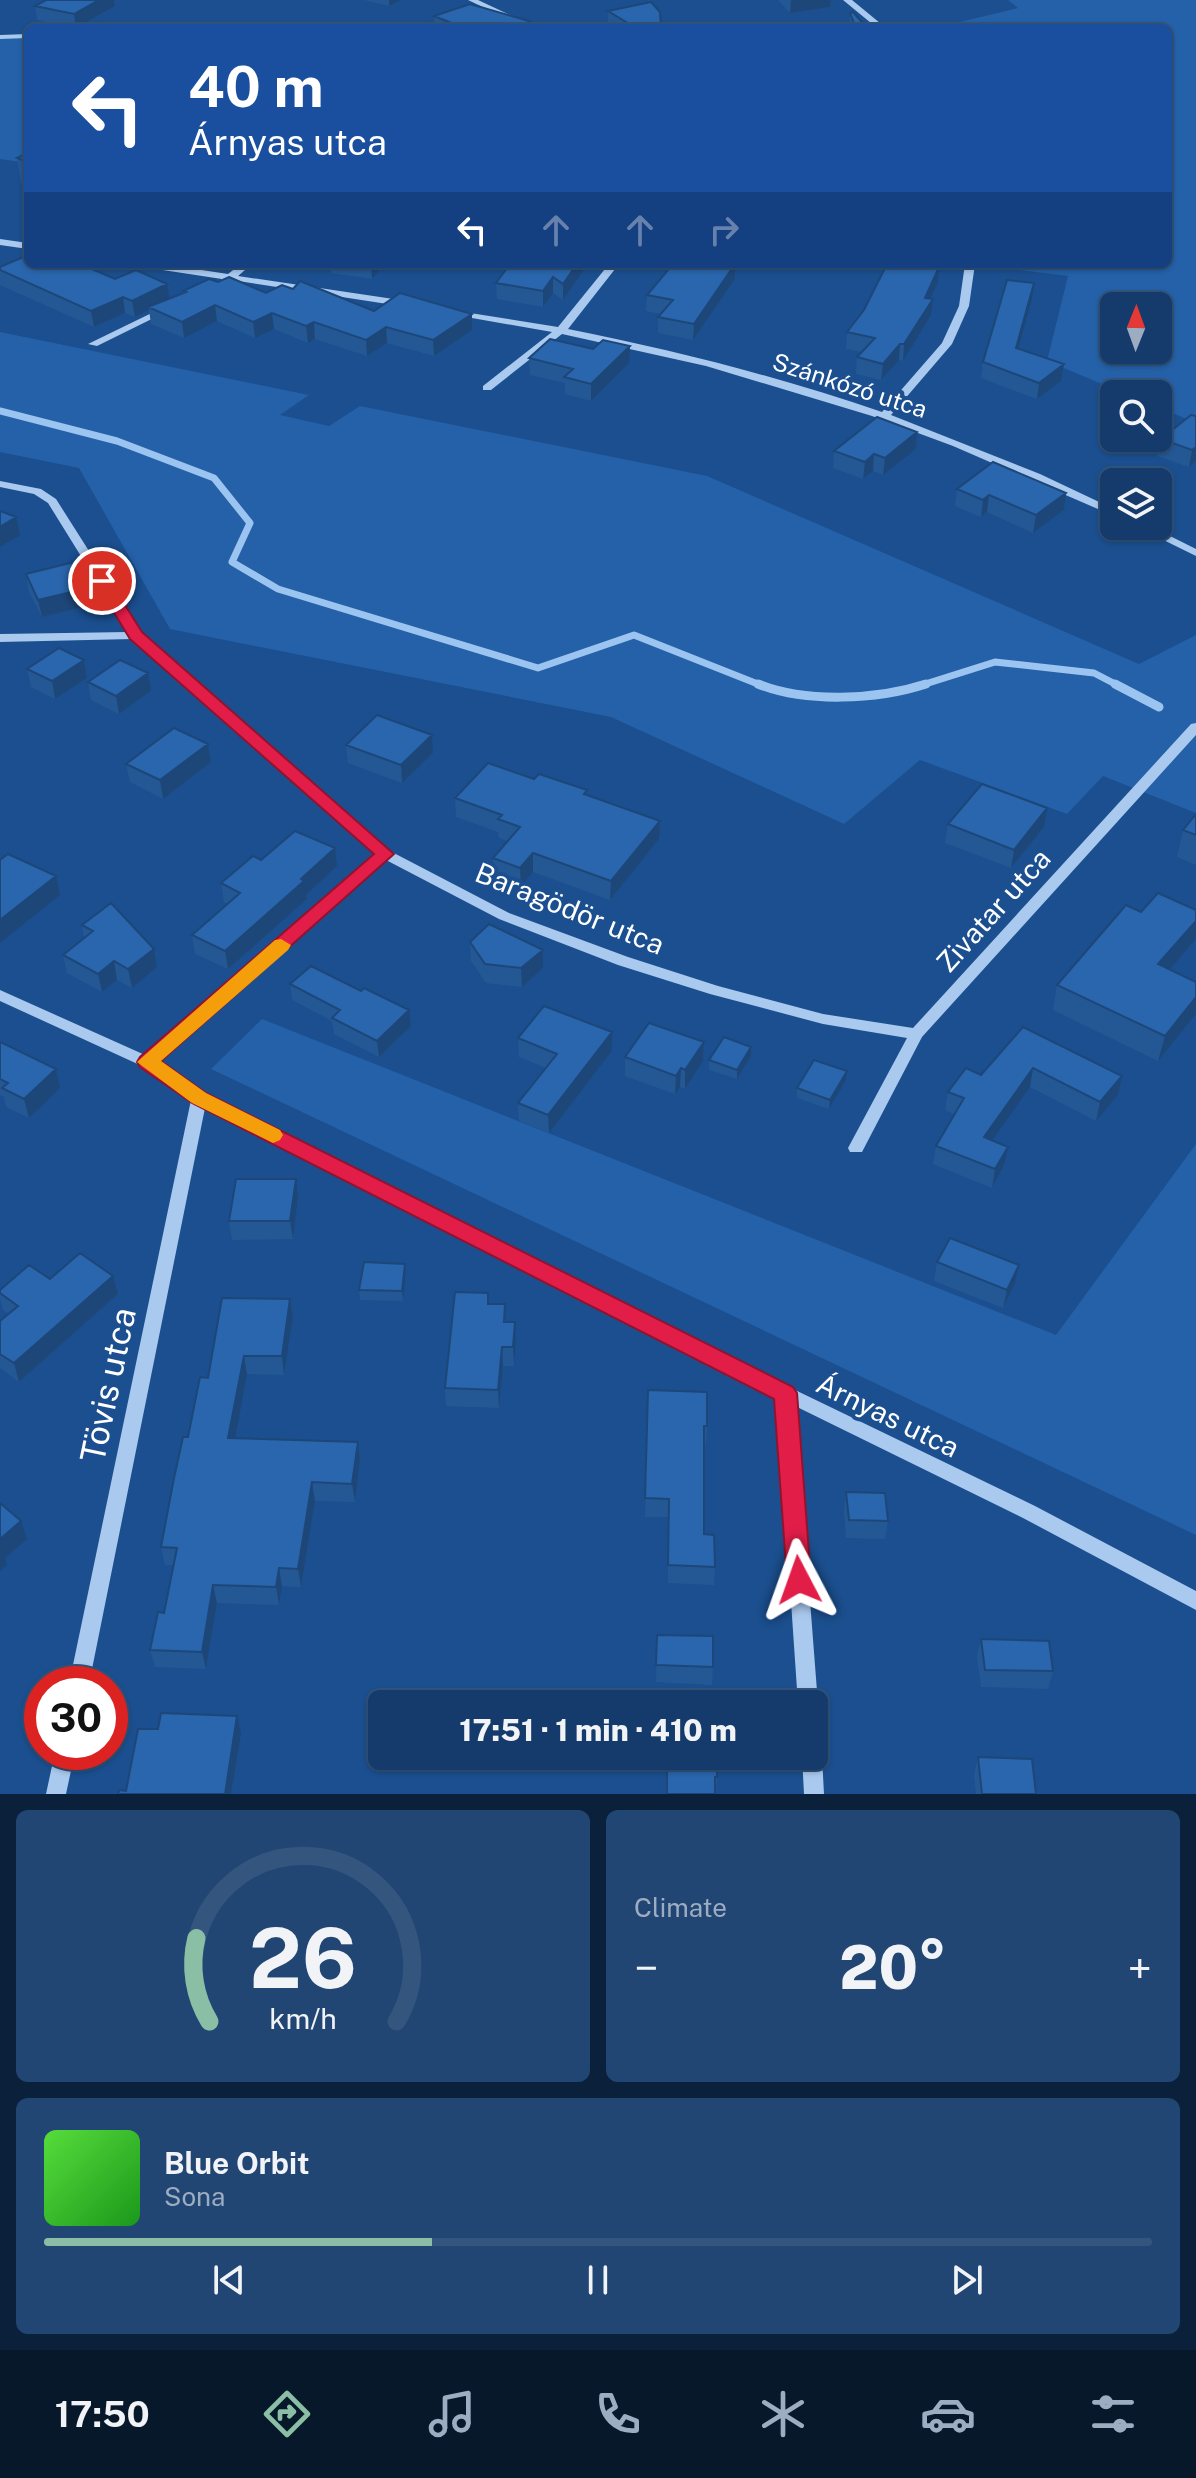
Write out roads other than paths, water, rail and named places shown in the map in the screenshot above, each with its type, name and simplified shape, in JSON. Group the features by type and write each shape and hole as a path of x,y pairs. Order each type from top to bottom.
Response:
{"street":[{"path":"472,0 525,24"},
{"path":"847,0 877,24"},
{"path":"0,37 24,36"},
{"path":"0,242 24,245"},
{"path":"168,268 421,306"},
{"path":"218,284 242,268"},
{"path":"487,388 563,328 611,268"},
{"path":"884,417 947,344 964,306 969,268"},
{"path":"93,344 176,304"},
{"name":"Szánkózó utca","path":"437,309 563,328 673,353 884,417 1072,491 1100,506"},
{"name":"Baragödör utca","path":"0,484 37,491 52,501 136,635 385,854 504,916 623,961 823,1019 916,1034"},
{"path":"1170,540 1196,553"},
{"path":"0,638 136,635"},
{"name":"Zivatar utca","path":"856,1148 916,1034 1196,727"},
{"path":"147,1062 385,854"},
{"name":"Árnyas utca","path":"0,995 147,1062 199,1098 785,1393 1029,1512 1196,1601"},
{"name":"Tövis utca","path":"83,1666 199,1098"},
{"path":"785,1393 807,1690"},
{"path":"56,1794 61,1770"},
{"path":"813,1770 814,1794"}],"waterway":[{"path":"0,411 117,441 214,478 250,523 232,562 278,589 538,668 634,635 763,686"},
{"path":"922,685 995,662 1094,673 1119,686"},
{"path":"758,684 819,697 864,696 922,685"},
{"path":"922,685 926,684"},
{"path":"1115,684 1159,707"}]}
